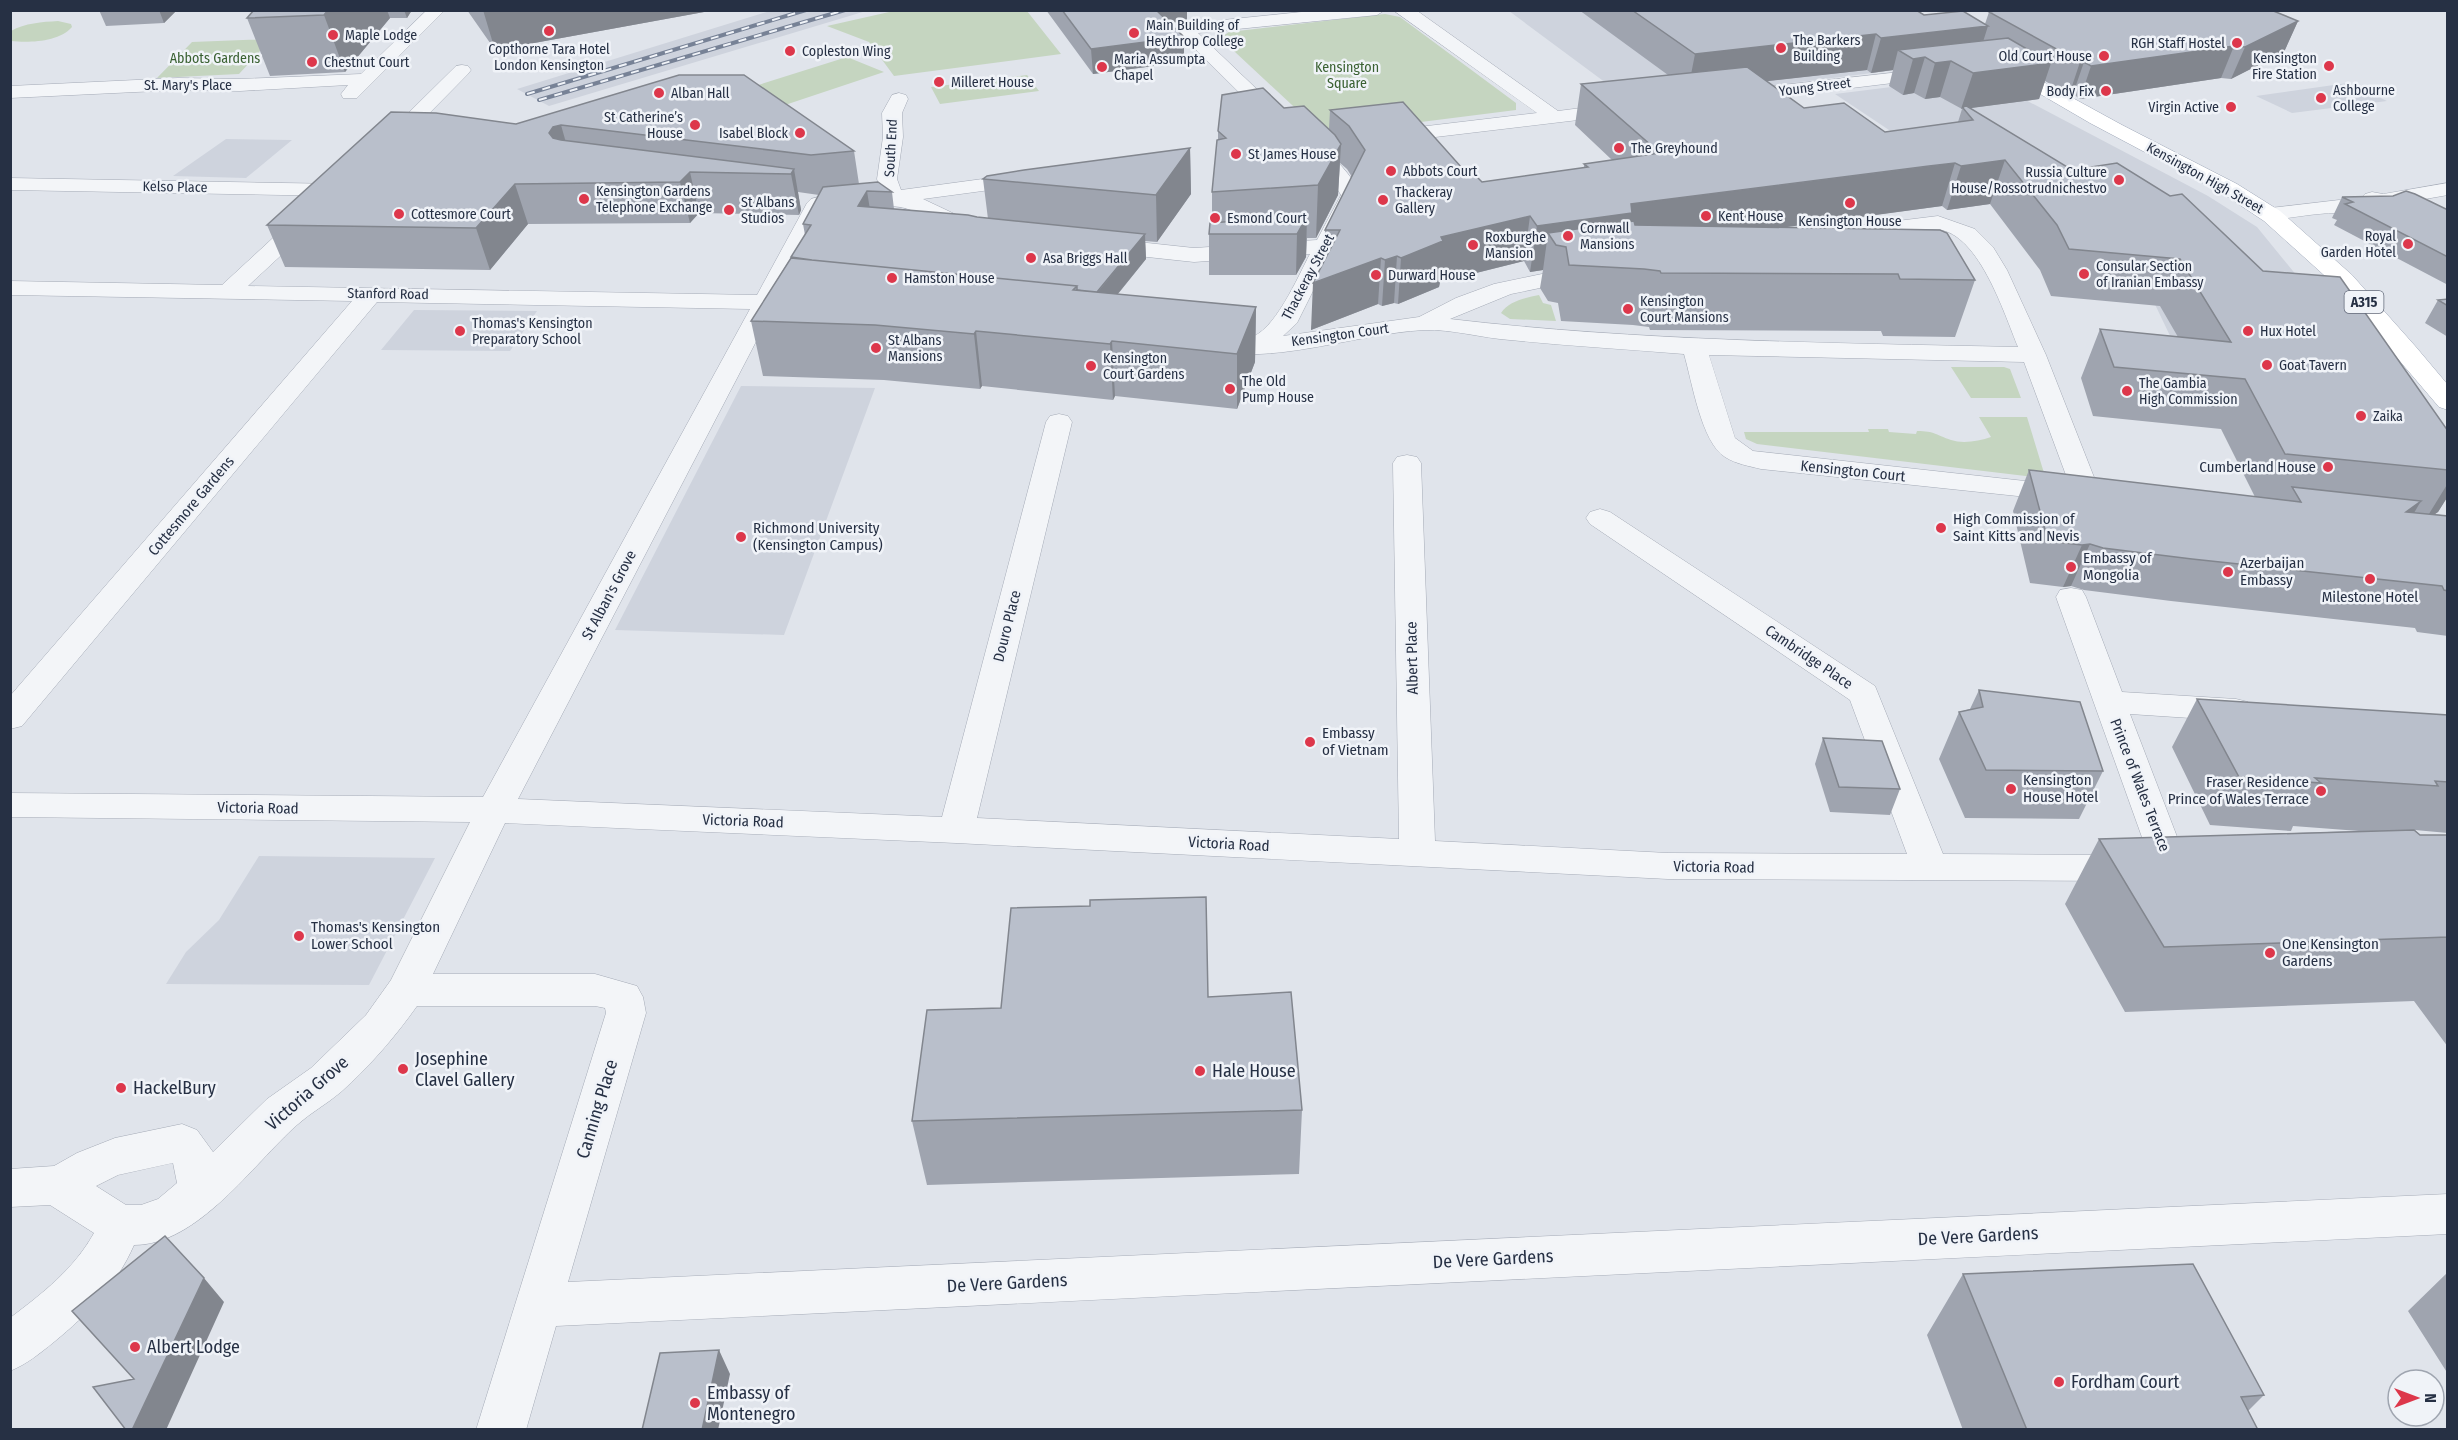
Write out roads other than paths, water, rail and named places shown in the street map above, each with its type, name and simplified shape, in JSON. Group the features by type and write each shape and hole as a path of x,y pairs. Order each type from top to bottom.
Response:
{"main road":[{"name":"Kensington High Street","path":"1996,64 2079,111 2221,185 2270,214 2324,260 2377,315 2448,402"}],"street":[{"path":"340,104 437,10"},
{"path":"1329,144 1305,146 1186,31 1194,28 1377,10"},
{"path":"1401,10 1410,13 1556,117"},
{"path":"377,154 462,70"},
{"name":"Young Street","path":"1714,99 1957,71"},
{"name":"St. Mary's Place","path":"10,92 178,84 240,85 365,80"},
{"name":"South End","path":"892,197 887,179 892,137 892,113 899,99"},
{"path":"1365,139 1634,108"},
{"name":"Thackeray Street","path":"1255,346 1285,323 1351,195 1348,186 1340,176 1305,146"},
{"path":"795,200 819,203 892,197 1041,177"},
{"name":"Kelso Place","path":"10,184 346,182 229,291"},
{"path":"2270,214 2339,206 2375,209 2382,208 2383,200 2448,189"},
{"path":"892,197 916,204 962,228 992,234"},
{"name":"St Alban's Grove","path":"406,990 494,810 819,203"},
{"name":"Kensington Court","path":"1694,347 1722,439 1729,449 1740,456 1761,461 2099,497 1996,270 1985,252 1957,228 1938,222 1810,239"},
{"path":"1075,243 1194,255 1323,246"},
{"name":"Kensington Court","path":"1425,323 1457,304 1492,290 1539,279 1610,268"},
{"name":"Stanford Road","path":"10,288 372,293 766,302 837,306"},
{"name":"Cottesmore Gardens","path":"10,718 372,293"},
{"name":"Kensington Court","path":"1182,341 1255,346 1425,323 1510,333 1694,347 2034,355"},
{"name":"Douro Place","path":"956,830 1059,422"},
{"name":"Albert Place","path":"1407,463 1417,854"},
{"name":"Cambridge Place","path":"1600,518 1864,694 1930,867"},
{"name":"Prince of Wales Terrace","path":"2071,597 2171,868"},
{"name":"Prince of Wales Terrace","path":"2109,702 2260,711"},
{"name":"Victoria Road","path":"10,805 494,810 956,830 1668,866 2208,868"},
{"name":"Victoria Grove","path":"120,1225 157,1222 174,1213 225,1169 282,1112 326,1080 380,1026 406,990"},
{"name":"Canning Place","path":"406,990 595,990 623,997 626,1012 501,1430"},
{"path":"10,1188 61,1185 92,1166 115,1157 182,1143 191,1152 200,1170 200,1190"},
{"path":"10,1348 87,1284 106,1260 120,1225 69,1195 61,1185"},
{"name":"De Vere Gardens","path":"538,1305 2448,1214"}],"railway":[{"path":"527,94 806,10"},
{"path":"539,100 845,10"}],"place":[{"name":"Copthorne Tara Hotel London Kensington","path":"549,31"},
{"name":"Main Building of Heythrop College","path":"1134,33"},
{"name":"Maple Lodge","path":"333,35"},
{"name":"RGH Staff Hostel","path":"2237,43"},
{"name":"The Barkers Building","path":"1781,48"},
{"name":"Copleston Wing","path":"790,51"},
{"name":"Old Court House","path":"2104,56"},
{"name":"Chestnut Court","path":"312,62"},
{"name":"Kensington Fire Station","path":"2329,66"},
{"name":"Maria Assumpta Chapel","path":"1102,67"},
{"name":"Milleret House","path":"939,82"},
{"name":"Body Fix","path":"2106,91"},
{"name":"Alban Hall","path":"659,93"},
{"name":"Ashbourne College","path":"2321,98"},
{"name":"Virgin Active","path":"2231,107"},
{"name":"St Catherine’s House","path":"695,125"},
{"name":"Isabel Block","path":"800,133"},
{"name":"The Greyhound","path":"1619,148"},
{"name":"St James House","path":"1236,154"},
{"name":"Abbots Court","path":"1391,171"},
{"name":"Russia Culture House/Rossotrudnichestvo","path":"2119,180"},
{"name":"Kensington Gardens Telephone Exchange","path":"584,199"},
{"name":"Thackeray Gallery","path":"1383,200"},
{"name":"Kensington House","path":"1850,203"},
{"name":"St Albans Studios","path":"729,210"},
{"name":"Cottesmore Court","path":"399,214"},
{"name":"Kent House","path":"1706,216"},
{"name":"Esmond Court","path":"1215,218"},
{"name":"Cornwall Mansions","path":"1568,236"},
{"name":"Royal Garden Hotel","path":"2408,244"},
{"name":"Roxburghe Mansion","path":"1473,245"},
{"name":"Asa Briggs Hall","path":"1031,258"},
{"name":"Consular Section of Iranian Embassy","path":"2084,274"},
{"name":"Durward House","path":"1376,275"},
{"name":"Hamston House","path":"892,278"},
{"name":"Kensington Court Mansions","path":"1628,309"},
{"name":"Thomas's Kensington Preparatory School","path":"460,331"},
{"name":"Hux Hotel","path":"2248,331"},
{"name":"St Albans Mansions","path":"876,348"},
{"name":"Goat Tavern","path":"2267,365"},
{"name":"Kensington Court Gardens","path":"1091,366"},
{"name":"The Old Pump House","path":"1230,389"},
{"name":"The Gambia High Commission","path":"2127,391"},
{"name":"Zaika","path":"2361,416"},
{"name":"Cumberland House","path":"2328,467"},
{"name":"High Commission of Saint Kitts and Nevis","path":"1941,528"},
{"name":"Richmond University (Kensington Campus)","path":"741,537"},
{"name":"Embassy of Mongolia","path":"2071,567"},
{"name":"Azerbaijan Embassy","path":"2228,572"},
{"name":"Milestone Hotel","path":"2370,579"},
{"name":"Embassy of Vietnam","path":"1310,742"},
{"name":"Kensington House Hotel","path":"2011,789"},
{"name":"Fraser Residence Prince of Wales Terrace","path":"2321,791"},
{"name":"Thomas's Kensington Lower School","path":"299,936"},
{"name":"One Kensington Gardens","path":"2270,953"},
{"name":"Josephine Clavel Gallery","path":"403,1069"},
{"name":"Hale House","path":"1200,1071"},
{"name":"HackelBury","path":"121,1088"},
{"name":"Albert Lodge","path":"135,1347"},
{"name":"Fordham Court","path":"2059,1382"},
{"name":"Embassy of Montenegro","path":"695,1403"}],"park label":[{"name":"Abbots Gardens","path":"215,58"},
{"name":"Kensington Square","path":"1347,76"}]}
